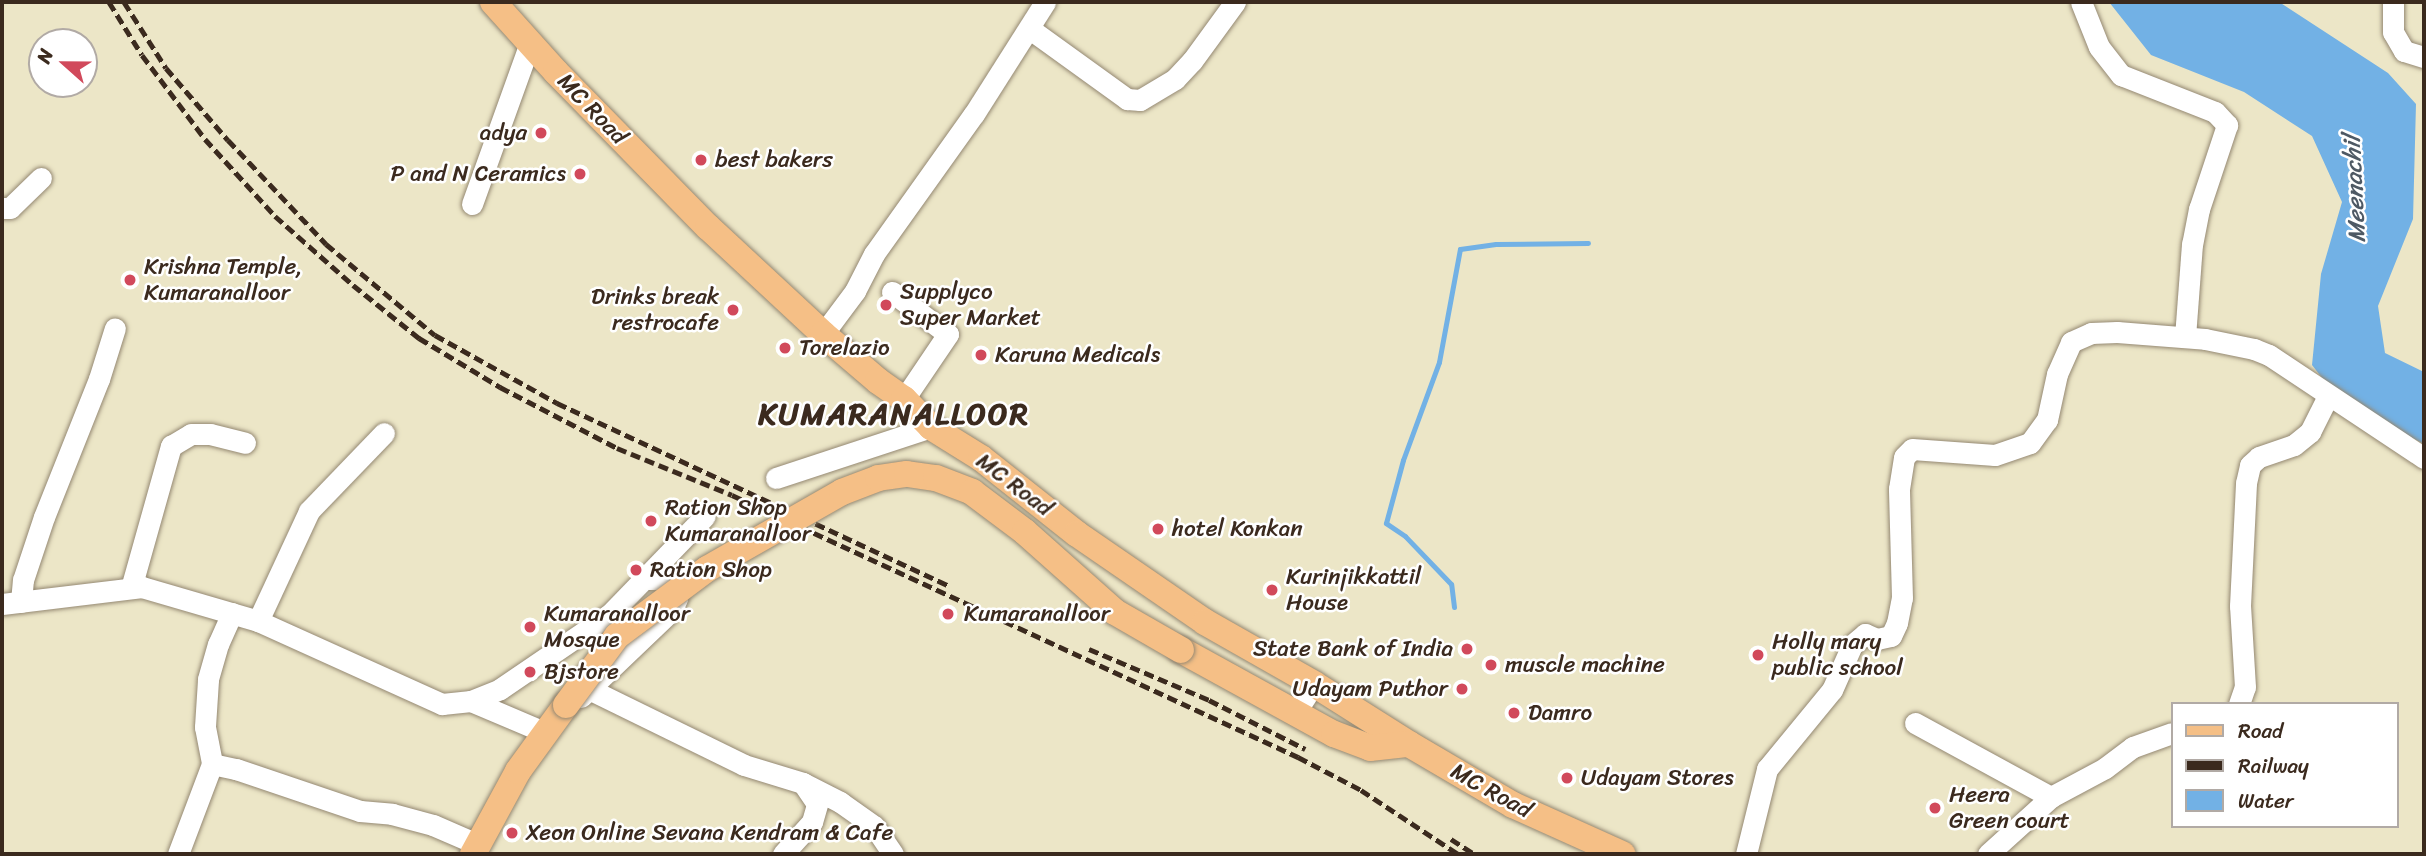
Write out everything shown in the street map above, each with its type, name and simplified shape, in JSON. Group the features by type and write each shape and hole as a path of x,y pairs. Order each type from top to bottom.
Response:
{"main road":[{"name":"MC Road","path":"493,2 708,227 823,334 878,382 904,399 931,426 981,458 1077,534 1205,622 1272,659 1513,805 1622,854"},
{"path":"476,850 518,771 617,636 706,569 842,492 878,478 907,474 936,478 972,492 1025,532 1115,612 1251,690 1334,734 1370,748 1409,744"}],"street":[{"path":"823,334 855,291 874,254 954,144 1045,2"},
{"path":"1030,29 1127,99 1140,100 1175,79 1192,61 1235,2"},
{"path":"2081,2 2099,47 2120,75 2215,112 2227,125 2199,209 2192,244 2185,337"},
{"path":"2393,2 2393,32 2404,51 2424,57"},
{"path":"472,204 530,43"},
{"path":"2,208 10,208 41,177"},
{"path":"892,292 948,334 904,399"},
{"path":"11,603 23,580 44,517 99,379 115,328"},
{"path":"1745,854 1767,769 1832,690 1852,645 1865,634 1877,639 1891,636 1897,623 1902,598 1899,489 1904,457 1912,449 1996,455 2030,443 2047,420 2057,374 2071,342 2091,333 2117,332 2205,339 2269,355 2424,458"},
{"path":"2240,702 2245,687 2240,606 2246,484 2250,465 2259,457 2294,446 2309,432 2328,396"},
{"path":"776,478 931,426"},
{"path":"258,621 309,511 384,433"},
{"path":"131,588 171,446 191,434 210,434 245,443"},
{"path":"11,603 142,587 258,621 442,704 471,701 500,689 610,614 705,516"},
{"path":"566,705 591,690 630,647 672,610 677,598 675,587 664,579 645,579"},
{"path":"178,854 212,764 205,727 208,680 218,644 232,613"},
{"path":"1251,690 1272,659"},
{"path":"1295,713 1314,684"},
{"path":"591,690 744,765 803,783 840,802 874,826 893,854"},
{"path":"471,701 544,732"},
{"path":"1915,723 2051,797"},
{"path":"1988,854 2051,797 2105,768 2133,747 2170,734"},
{"path":"212,764 236,769 360,811 392,814 433,825 476,850"},
{"path":"783,854 812,822 815,813 817,804 803,783"}],"water":[{"name":"Meenachil","path":"2109,2 2279,2 2388,73 2416,104 2413,219 2378,306 2385,353 2424,372 2424,444 2340,401 2312,365 2321,274 2342,202 2312,136 2244,92 2151,55"}],"waterway":[{"path":"1454,607 1451,584 1405,536 1386,523 1403,460 1439,362 1460,249 1496,244 1588,243"}],"railway":[{"path":"109,2 142,55 205,139 275,216 353,285 419,338 500,387 617,448 732,495 1298,757 1361,790 1458,854"},
{"path":"124,2 166,68 228,140 326,244 435,335 557,403 949,586"},
{"path":"1089,649 1209,700 1305,749"},
{"path":"1451,839 1474,854"}],"place":[{"name":"adya","path":"541,133"},
{"name":"best bakers","path":"701,160"},
{"name":"P and N Ceramics","path":"580,174"},
{"name":"Krishna Temple, Kumaranalloor","path":"130,280"},
{"name":"Supplyco Super Market","path":"886,305"},
{"name":"Drinks break restrocafe","path":"733,310"},
{"name":"Torelazio","path":"785,348"},
{"name":"Karuna Medicals","path":"981,355"},
{"name":"Ration Shop Kumaranalloor","path":"651,521"},
{"name":"hotel Konkan","path":"1158,529"},
{"name":"Ration Shop","path":"636,570"},
{"name":"Kurinjikkattil House","path":"1272,590"},
{"name":"Kumaranalloor","path":"948,614"},
{"name":"Kumaranalloor Mosque","path":"530,627"},
{"name":"State Bank of India","path":"1467,649"},
{"name":"Holly mary public school","path":"1758,655"},
{"name":"muscle machine","path":"1491,665"},
{"name":"Bjstore","path":"530,672"},
{"name":"Udayam Puthor","path":"1462,689"},
{"name":"Damro","path":"1514,713"},
{"name":"Udayam Stores","path":"1567,778"},
{"name":"Heera Green court","path":"1935,808"},
{"name":"Xeon Online Sevana Kendram & Cafe","path":"512,833"}],"district":[{"name":"KUMARANALLOOR","path":"894,414"}]}
